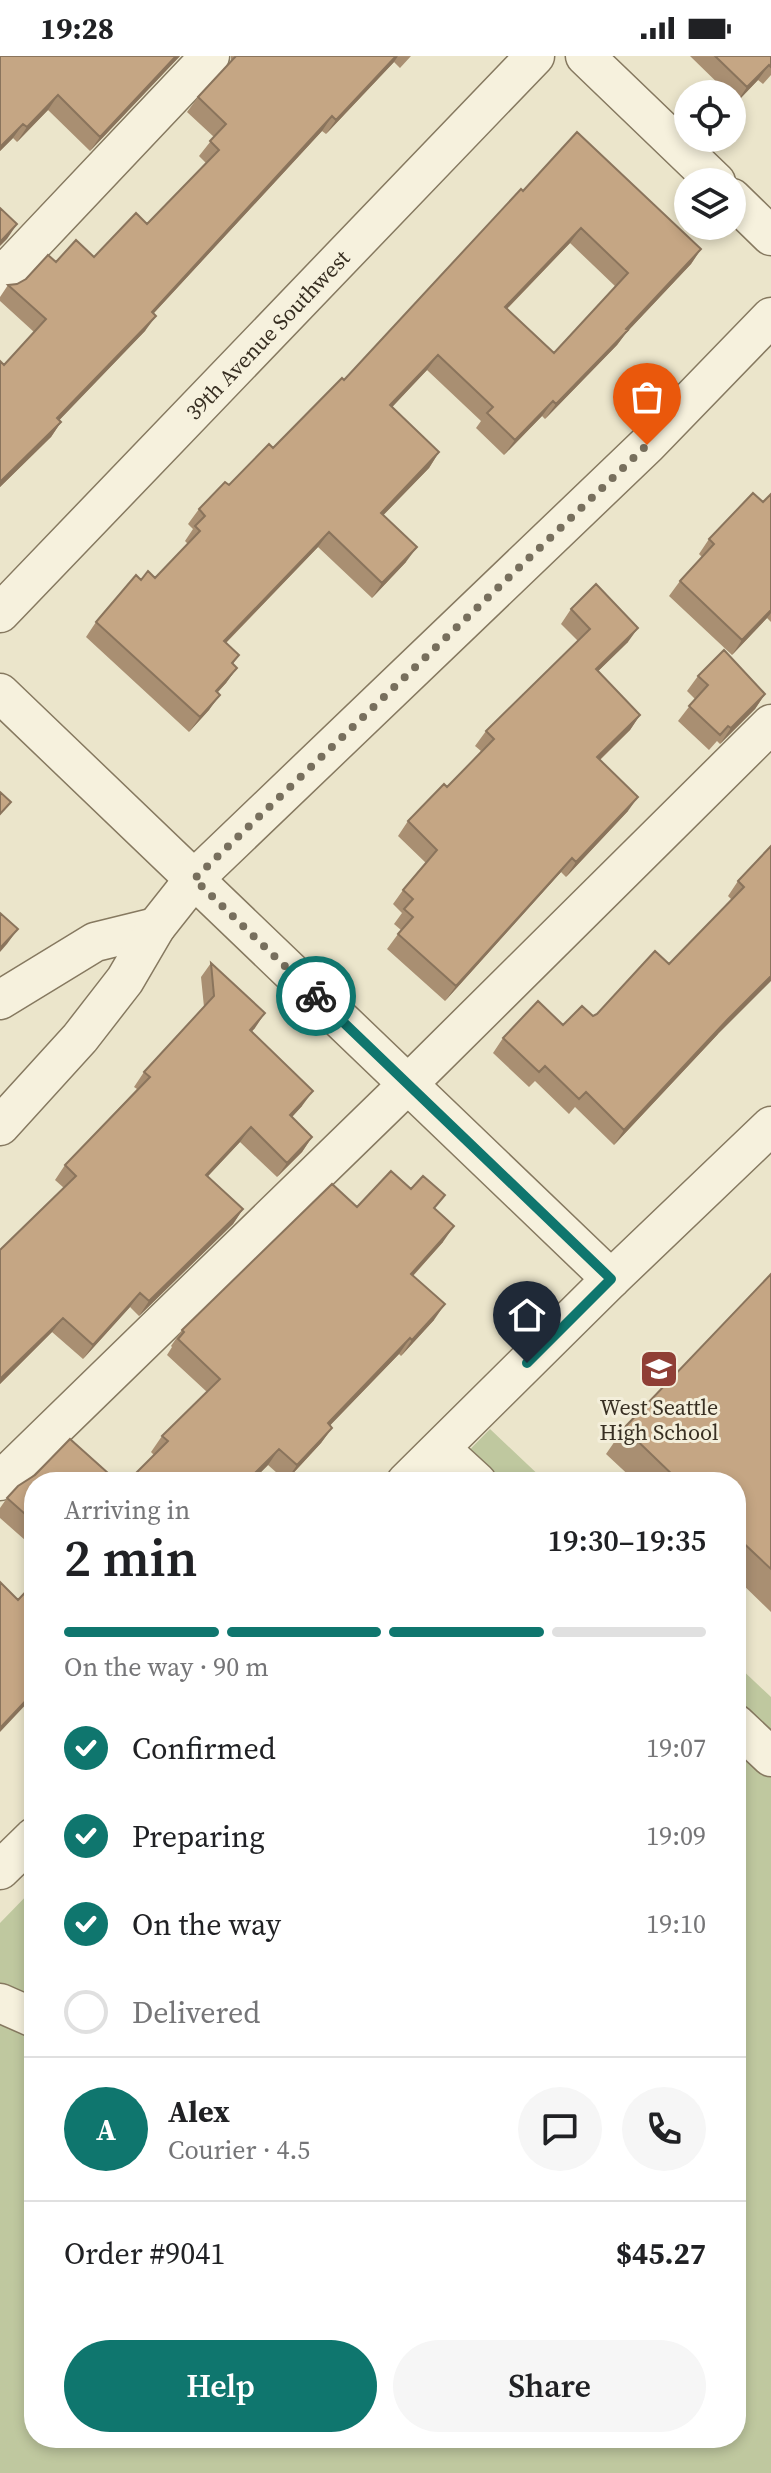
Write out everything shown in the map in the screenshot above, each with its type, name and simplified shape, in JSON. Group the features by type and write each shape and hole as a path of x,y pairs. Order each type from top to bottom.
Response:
{"street":[{"path":"0,278 210,56"},
{"name":"39th Avenue Southwest","path":"0,613 535,56"},
{"path":"585,56 701,168"},
{"path":"746,212 771,236"},
{"path":"0,1126 80,1038 125,980 156,927 194,879 625,466 771,317"},
{"path":"0,693 611,1279"},
{"path":"0,1481 408,1084 771,724"},
{"path":"0,1000 95,942 156,927"},
{"path":"417,1472 771,1126"},
{"path":"441,1449 466,1472"},
{"path":"746,1733 771,1757"},
{"path":"0,1870 24,1847"},
{"path":"0,2003 24,2014"}],"green space":[{"path":"490,1429 535,1472 448,1472"},
{"path":"746,1673 771,1697 771,2473 0,2473 0,1923 24,1898 24,2448 746,2448"}],"building":[{"path":"0,56 176,56 100,137 58,95 27,127 23,124 0,147"},
{"path":"236,56 396,56 336,120 332,116 152,312 156,316 57,418 61,422 0,482 0,361 4,365 46,319 8,285 26,279 48,255 56,262 76,240 94,257 136,213 147,224 219,150 210,141 226,124 198,97"},
{"path":"715,56 771,56 771,67 769,65 747,87 746,80 740,80"},
{"path":"577,132 674,224 674,240 691,240 701,249 556,404 553,401 515,440 487,413 493,407 438,355 390,405 439,452 381,513 417,547 382,583 329,532 224,641 239,655 232,663 237,668 216,691 220,695 200,717 96,622 136,575 141,580 148,571 155,578 200,531 195,526 205,516 199,509 225,482 229,485 269,444 273,448 342,378 344,380 521,189 523,191","holes":["581,228 628,273 554,353 505,307"]},
{"path":"0,208 17,224 0,242"},
{"path":"753,493 763,502 771,494 771,610 742,640 680,581 714,544 709,539"},
{"path":"596,584 638,628 596,669 640,715 597,757 638,797 576,862 572,858 456,986 398,934 413,917 404,909 413,899 403,890 437,850 408,821 494,739 486,731 590,629 571,609"},
{"path":"724,650 765,694 720,735 689,706 708,685 698,676"},
{"path":"0,792 11,802 0,814"},
{"path":"771,846 771,976 624,1130 586,1092 579,1099 545,1066 539,1072 503,1038 538,1001 563,1025 582,1006 593,1016 597,1014 655,951 669,964 744,887 738,881"},
{"path":"0,913 18,929 0,948"},
{"path":"211,963 265,1013 250,1030 313,1091 290,1115 312,1137 287,1163 251,1127 206,1175 243,1209 149,1301 140,1293 93,1345 63,1318 0,1379 0,1250 76,1176 65,1165 150,1077 144,1072 214,996"},
{"path":"391,1171 411,1189 423,1176 445,1195 434,1208 454,1226 411,1274 445,1304 328,1423 332,1428 297,1465 279,1449 256,1472 137,1472 168,1441 162,1436 220,1379 178,1339 184,1332 182,1330 332,1184 357,1207"},
{"path":"771,1274 771,1569 746,1545 746,1472 670,1472 624,1428"},
{"path":"70,1439 107,1472 38,1472"},
{"path":"24,1482 24,1513 7,1498"},
{"path":"0,1582 18,1600 24,1594 24,1703 0,1728"}],"way so far":[{"path":"316,996 194,879 647,445"}],"place":[{"name":"West Seattle High School","path":"659,1369"}],"route":[{"path":"316,996 611,1279 527,1363"}]}
